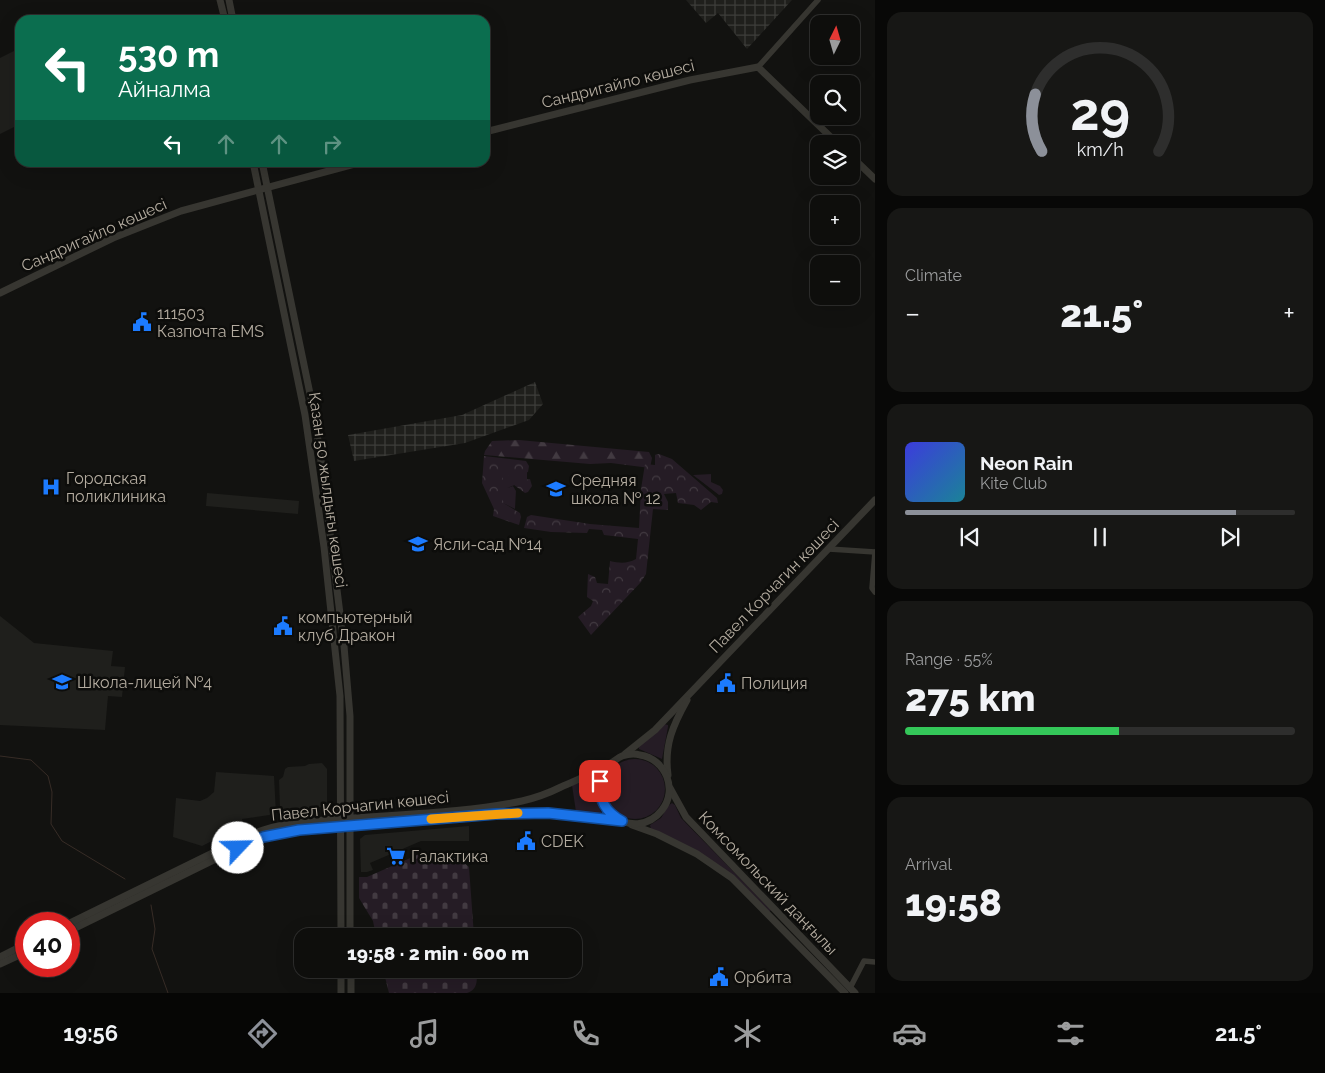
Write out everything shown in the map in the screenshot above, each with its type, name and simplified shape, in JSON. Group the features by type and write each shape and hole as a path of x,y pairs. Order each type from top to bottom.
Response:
{"street":[{"path":"220,0 224,15"},
{"path":"229,0 232,15"},
{"path":"818,0 758,67 829,135"},
{"name":"Сандригайло көшесі","path":"490,131 690,80 758,67"},
{"path":"860,165 875,179"},
{"name":"Қазан 50 жылдығы көшесі","path":"254,167 311,446 324,547 340,696 341,928"},
{"name":"Қазан 50 жылдығы көшесі","path":"263,167 307,383 321,462 344,646 350,716 350,928"},
{"path":"267,188 344,167"},
{"name":"Сандригайло көшесі","path":"0,294 113,238 157,220 203,204 267,188"},
{"path":"268,232 276,230"},
{"path":"299,384 307,383"},
{"name":"Павел Корчагин көшесі","path":"620,757 655,730 875,500"},
{"path":"829,549 875,552 873,590"},
{"path":"335,647 344,646"},
{"name":"Павел Корчагин көшесі","path":"668,779 670,735 692,691"},
{"path":"639,754 649,757 664,770 668,779 669,787 666,805 660,812 645,822 636,824 624,822 606,810 602,801 599,791 600,781 610,764 620,757 639,754"},
{"name":"Павел Корчагин көшесі","path":"389,818 521,801 561,788 610,764"},
{"name":"Комсомольский даңғылы","path":"669,787 686,817 849,992"},
{"name":"Павел Корчагин көшесі","path":"80,918 262,830 389,818 517,813 583,816 624,822"},
{"name":"Комсомольский даңғылы","path":"624,822 657,834 696,854 732,878 849,992"},
{"name":"Павел Корчагин көшесі","path":"80,926 238,848 263,837 298,826"},
{"path":"0,957 15,950"},
{"path":"0,964 15,957"},
{"path":"849,992 864,961 875,962"},
{"path":"341,978 341,993"},
{"path":"351,978 351,993"}],"shaded area":[{"path":"686,0 792,0 747,49 718,13 706,23"},
{"path":"15,50 15,126 0,134 0,58"},
{"path":"535,382 543,404 529,420 465,443 354,461 348,435 462,415"},
{"path":"207,493 299,501 298,514 206,506"},
{"name":"Школа-лицей №4","path":"0,616 34,643 113,651 111,666 125,667 122,697 108,696 105,730 0,725"},
{"path":"322,763 327,769 327,802 322,807 285,812 280,808 279,780 283,777 285,769"},
{"path":"216,772 274,776 276,814 242,819 243,824 224,830 226,834 202,846 173,837 176,798 200,801 207,798 214,792"},
{"path":"469,826 469,841 421,841 370,863 373,870 361,872 360,839 365,835"}],"green space":[{"path":"519,440 649,452 652,458 650,468 611,463 590,464 484,455 492,441"},
{"path":"659,454 672,459 717,498 718,503 711,502 701,510 694,505 678,503 676,493 664,494 668,502 668,510 653,509 646,574 641,582 591,635 578,617 591,606 593,601 587,597 588,574 595,577 597,583 608,584 610,561 623,563 636,559 638,539 604,535 602,530 589,529 587,533 551,532 524,528 527,517 531,515 590,524 639,528 641,489 645,464 655,465 655,455"},
{"path":"484,456 526,461 529,466 528,472 521,474 514,472 511,476 501,474 503,479 499,483 503,489 497,491 505,504 520,513 519,525 493,516 494,509 482,483"},
{"path":"527,470 527,480 507,488 513,486 516,491 515,509 503,503 495,490 499,473"},
{"path":"711,474 711,482 720,486 723,490 722,494 719,495 693,475"},
{"path":"530,479 532,486 528,492 525,493 514,485 506,488 507,483 512,481"},
{"path":"664,724 668,725 668,727 662,759 639,749 639,746"},
{"path":"635,759 652,764 660,772 665,789 660,806 652,814 635,819 618,814 610,806 605,789 610,772 618,764"},
{"path":"597,774 596,795 603,815 576,812 572,785"},
{"path":"672,803 675,805 681,818 771,910 769,912 743,885 651,829 650,825 661,818"},
{"path":"424,852 444,852 447,858 458,858 469,867 473,928 374,928 373,921 359,898 359,877 367,877"},
{"path":"385,978 477,978 474,989 467,993 389,993"}],"waterway":[{"path":"0,756 31,760 48,776 52,792 51,824 62,841 125,879"},
{"path":"151,905 155,929 152,949 168,993"}],"slow traffic":[{"path":"431,819 518,813"}],"place":[{"name":"111503 Казпочта EMS","path":"142,322"},
{"name":"Городская поликлиника","path":"51,487"},
{"name":"Средняя школа № 12","path":"556,489"},
{"name":"Ясли-сад №14","path":"418,544"},
{"name":"компьютерный клуб Дракон","path":"283,626"},
{"name":"Школа-лицей №4","path":"62,682"},
{"name":"Полиция","path":"726,683"},
{"name":"CDEK","path":"526,841"},
{"name":"Галактика","path":"396,856"},
{"name":"Орбита","path":"719,977"}],"route":[{"path":"238,848 263,837 299,830 342,825 496,814 548,813 622,821 606,810 599,791 600,781"}]}
